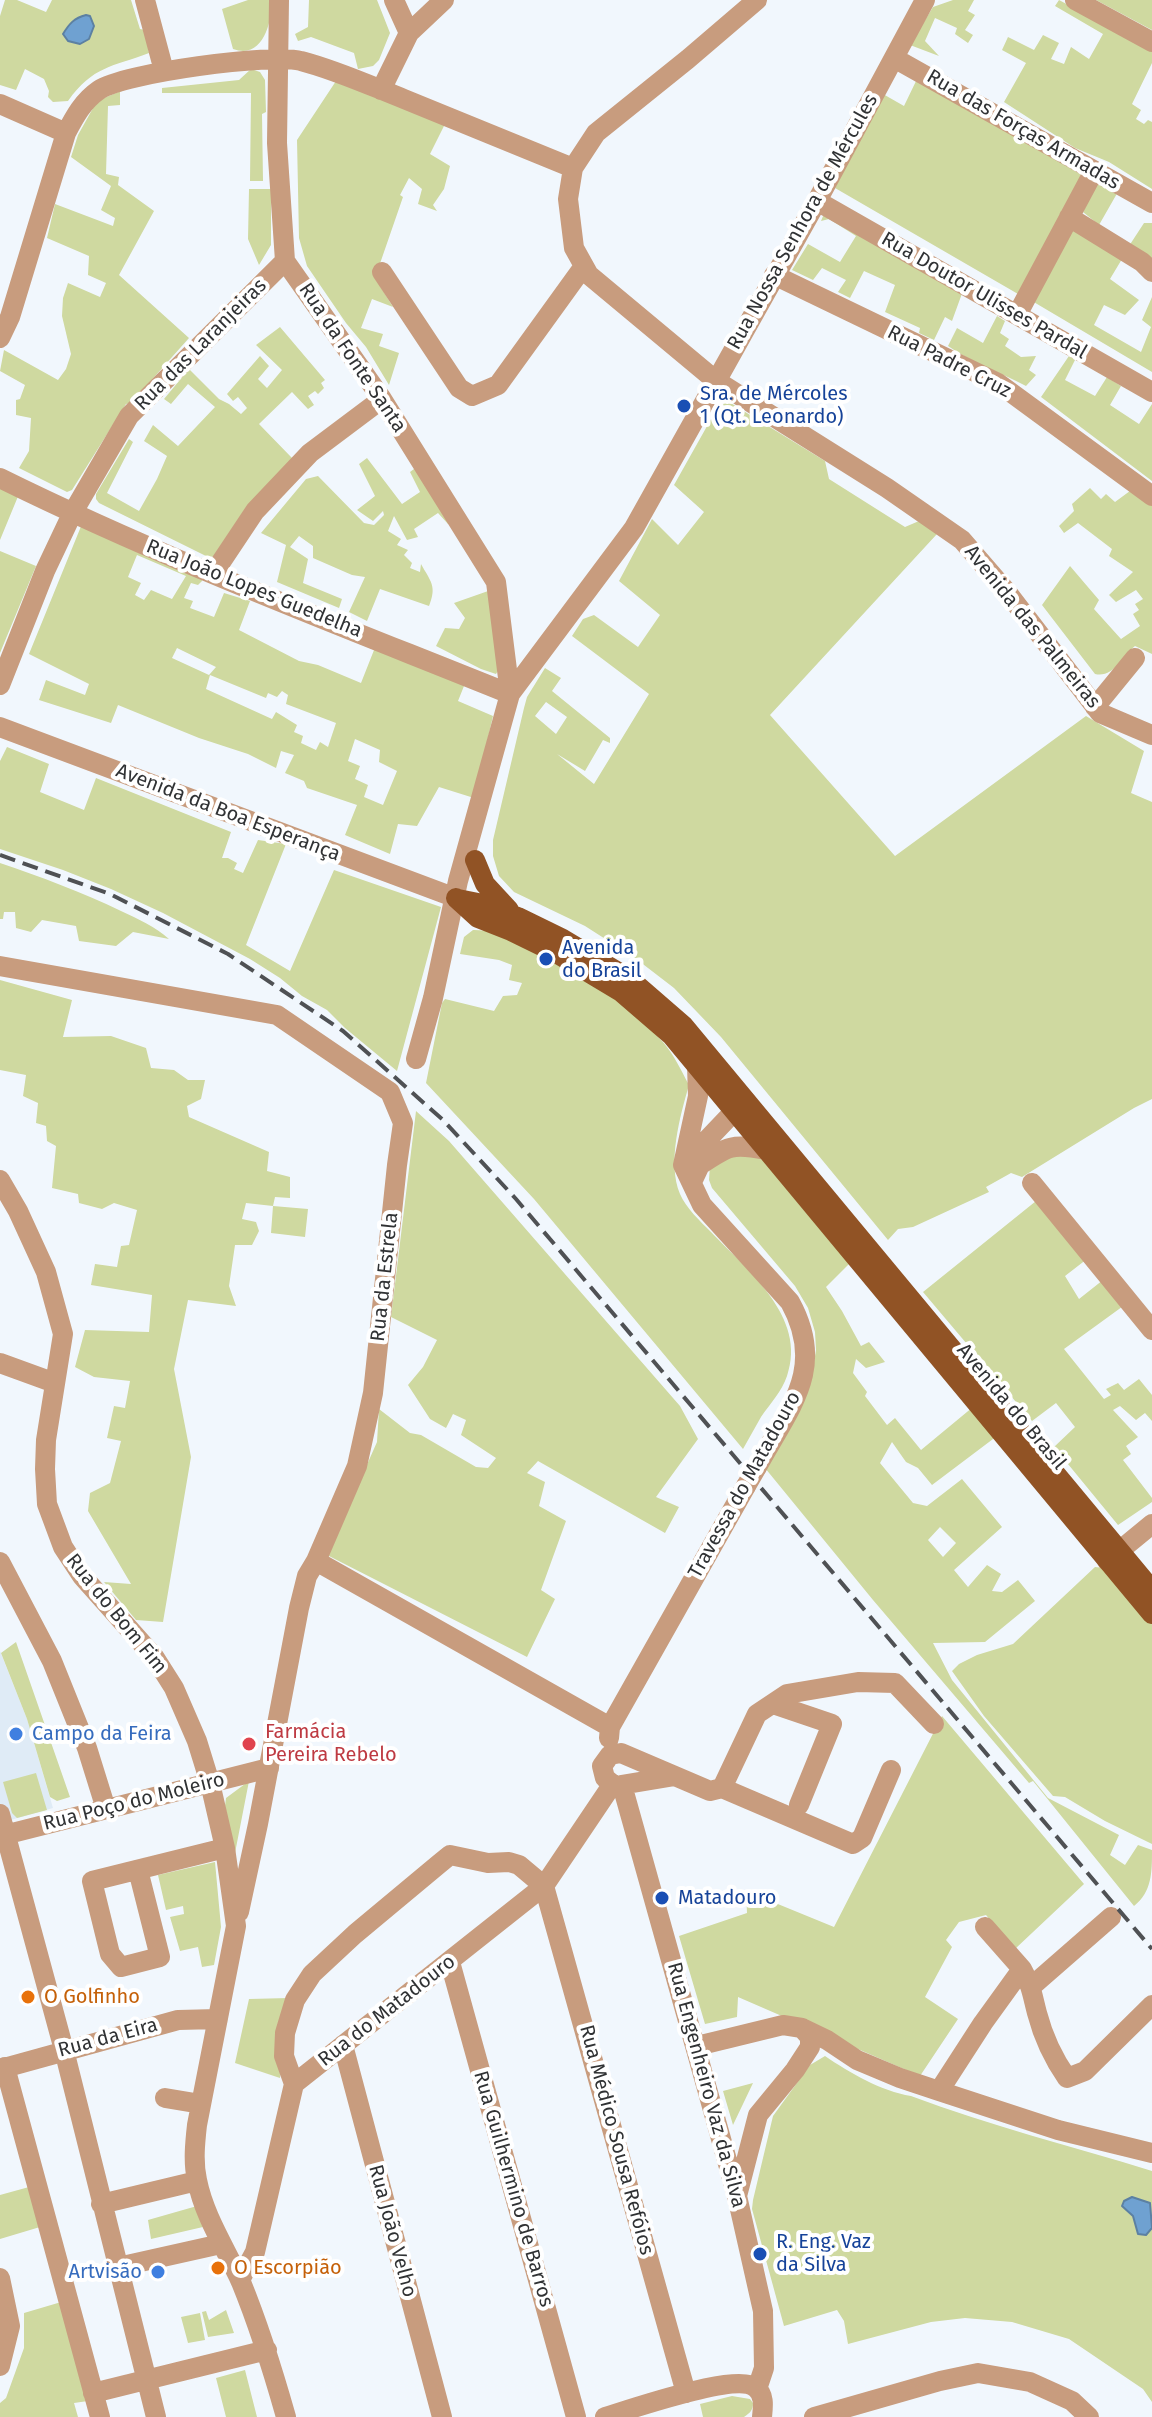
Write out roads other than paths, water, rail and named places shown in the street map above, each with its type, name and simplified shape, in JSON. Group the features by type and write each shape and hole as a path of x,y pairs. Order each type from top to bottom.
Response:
{"main road":[{"name":"Avenida do Brasil","path":"475,860 485,884 518,917"},
{"name":"Avenida do Brasil","path":"456,898 518,917 563,939 630,979 683,1025 766,1150 1113,1556 1152,1590"},
{"name":"Avenida do Brasil","path":"456,898 478,918 556,953 621,992 672,1036 697,1066 739,1105 1113,1556 1152,1614"}],"street":[{"path":"145,0 164,71"},
{"path":"279,0 277,143 285,261"},
{"path":"394,0 409,33"},
{"path":"381,90 409,33 444,0"},
{"path":"382,272 459,388 472,396 498,385 584,266 574,248 568,199 573,168 596,133 757,0"},
{"name":"Rua Nossa Senhora de Mércules","path":"416,1059 433,998 458,881 510,694 634,528 817,201 925,0"},
{"path":"1075,0 1152,42"},
{"path":"0,338 10,317 66,133 79,108 101,88 164,71 279,58 300,60 573,168"},
{"name":"Rua das Forças Armadas","path":"894,58 1152,203"},
{"path":"0,104 66,133"},
{"path":"1017,315 1094,171"},
{"name":"Rua Doutor Ulisses Pardal","path":"817,201 1152,392"},
{"path":"1069,217 1142,262 1152,272"},
{"name":"Rua da Fonte Santa","path":"285,261 382,399 496,582 510,694"},
{"name":"Rua das Laranjeiras","path":"0,685 45,571 72,514 129,416 285,261"},
{"name":"Avenida das Palmeiras","path":"584,266 589,275 715,380 887,488 962,540 1007,592 1100,713 1152,735"},
{"name":"Rua Padre Cruz","path":"774,275 998,383 1152,496"},
{"path":"213,574 255,511 310,453 382,399"},
{"name":"Rua João Lopes Guedelha","path":"0,478 72,514 213,574 510,694"},
{"path":"1095,707 1135,658"},
{"name":"Avenida da Boa Esperança","path":"0,727 456,898"},
{"name":"Rua Nossa Senhora de Mércules","path":"456,898 469,893 474,884 476,818"},
{"name":"Rua da Estrela","path":"0,966 277,1015 390,1092 403,1123 373,1393 357,1466 307,1576 236,1926"},
{"path":"696,1174 683,1165 698,1096 697,1066"},
{"path":"690,1133 707,1116 739,1105"},
{"path":"696,1174 705,1142 739,1105"},
{"path":"696,1174 725,1147 746,1146 766,1150"},
{"name":"Travessa do Matadouro","path":"614,1720 757,1467 800,1387 806,1365 805,1341 790,1302 702,1205 696,1174"},
{"name":"Rua do Bom Fim","path":"0,1180 9,1210 46,1272 63,1334 46,1440 47,1504 63,1547 82,1576 162,1668 186,1712 210,1783 225,1848 236,1926 201,2104 194,2152 197,2181 267,2350 286,2417"},
{"path":"1032,1183 1152,1330"},
{"path":"0,1363 55,1383"},
{"path":"1113,1556 1152,1524"},
{"path":"316,1561 588,1715 614,1720 616,1759 603,1774 621,1784 675,1776"},
{"path":"0,1562 52,1661 87,1748 106,1809"},
{"path":"722,1788 757,1714 787,1694 858,1682 895,1683 934,1724"},
{"path":"773,1704 832,1724 799,1805"},
{"path":"588,1715 616,1759 634,1770 621,1784"},
{"path":"616,1759 675,1776 710,1791 722,1788 853,1844 862,1838 891,1770"},
{"name":"Rua Poço do Moleiro","path":"3,1835 269,1768"},
{"name":"Rua do Matadouro","path":"294,2084 544,1886 621,1784"},
{"name":"Rua Engenheiro Vaz da Silva","path":"621,1784 737,2196 763,2311 766,2408"},
{"path":"0,1814 3,1835 64,2050 156,2417"},
{"path":"138,1870 160,1957 121,1967 110,1954 92,1881 225,1848"},
{"path":"240,2280 255,2252 294,2084 284,2056 285,2033 295,2000 312,1974 450,1855 488,1863 519,1865 544,1886"},
{"name":"Rua Médico Sousa Refóios","path":"544,1886 686,2393"},
{"path":"939,2091 968,2047 1027,1978 1111,1917"},
{"path":"985,1927 1027,1978 1054,2061 1067,2078 1085,2071 1152,2005"},
{"name":"Rua Guilhermino de Barros","path":"450,1962 576,2417"},
{"name":"Rua da Eira","path":"2,2068 178,2020 218,2019"},
{"path":"697,2046 783,2025 802,2028 857,2060 900,2078 1058,2130 1152,2153"},
{"path":"737,2196 758,2115 810,2047 810,2037 802,2028"},
{"name":"Rua João Velho","path":"343,2045 442,2417"},
{"path":"2,2068 100,2417"},
{"path":"165,2098 201,2104"},
{"path":"101,2204 197,2181"},
{"path":"118,2267 221,2244"},
{"path":"0,2278 10,2326 0,2366"},
{"path":"93,2393 267,2350"},
{"path":"814,2417 978,2373 1030,2382 1072,2401 1089,2417"},
{"path":"605,2417 686,2393 734,2383 748,2383 766,2408"}],"water":[{"path":"86,15 90,16 94,26 89,39 80,44 68,41 63,34 65,30"},
{"path":"1132,2197 1150,2203 1152,2228 1146,2235 1138,2234 1133,2216 1122,2206"}],"railway":[{"path":"0,855 110,894 228,954 343,1031 443,1120 516,1199 1152,1949"}],"place":[{"name":"Sra. de Mércoles 1 (Qt. Leonardo)","path":"684,406"},
{"name":"Avenida do Brasil","path":"546,959"},
{"name":"Campo da Feira","path":"16,1734"},
{"name":"Farmácia Pereira Rebelo","path":"249,1744"},
{"name":"Matadouro","path":"662,1898"},
{"name":"O Golfinho","path":"28,1997"},
{"name":"R. Eng. Vaz da Silva","path":"760,2254"},
{"name":"O Escorpião","path":"218,2268"},
{"name":"Artvisão","path":"158,2272"}]}
